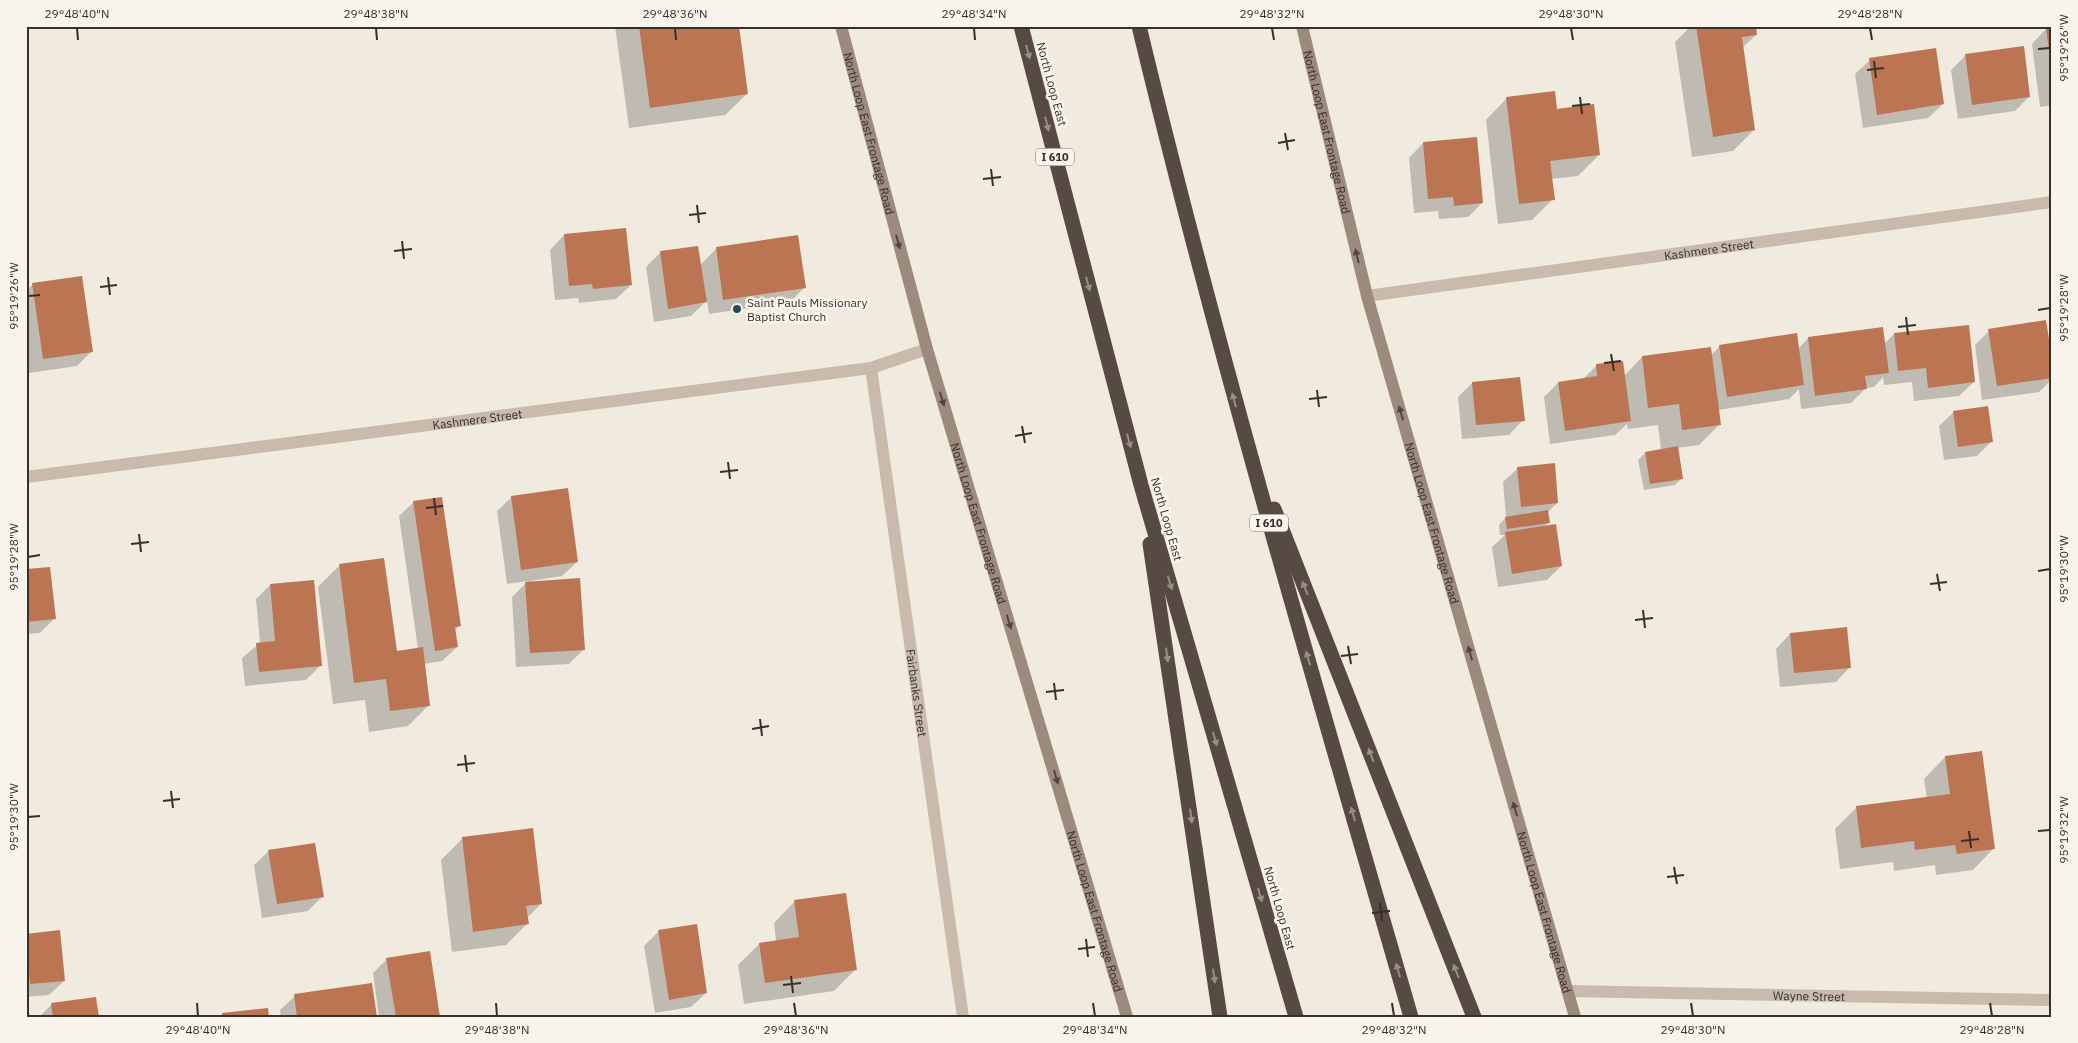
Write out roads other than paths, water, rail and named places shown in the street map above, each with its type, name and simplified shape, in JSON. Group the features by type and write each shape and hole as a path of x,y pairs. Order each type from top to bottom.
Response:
{"highway":[{"name":"North Loop East","path":"1022,26 1142,486 1296,1017"},
{"name":"I 610","path":"1139,26 1173,169 1240,423 1411,1017"},
{"path":"1240,423 1474,1017"},
{"path":"1142,486 1220,1017"}],"main road":[{"name":"North Loop East Frontage Road","path":"841,26 927,349 1126,1017"},
{"name":"North Loop East Frontage Road","path":"1302,26 1367,296 1575,1017"}],"street":[{"name":"Kashmere Street","path":"1367,296 2052,202"},
{"name":"Kashmere Street","path":"26,477 871,368 927,349"},
{"name":"Fairbanks Street","path":"871,368 963,1017"},
{"name":"Wayne Street","path":"1568,991 2052,1000"}],"place":[{"name":"Saint Pauls Missionary Baptist Church","path":"737,309"}]}
